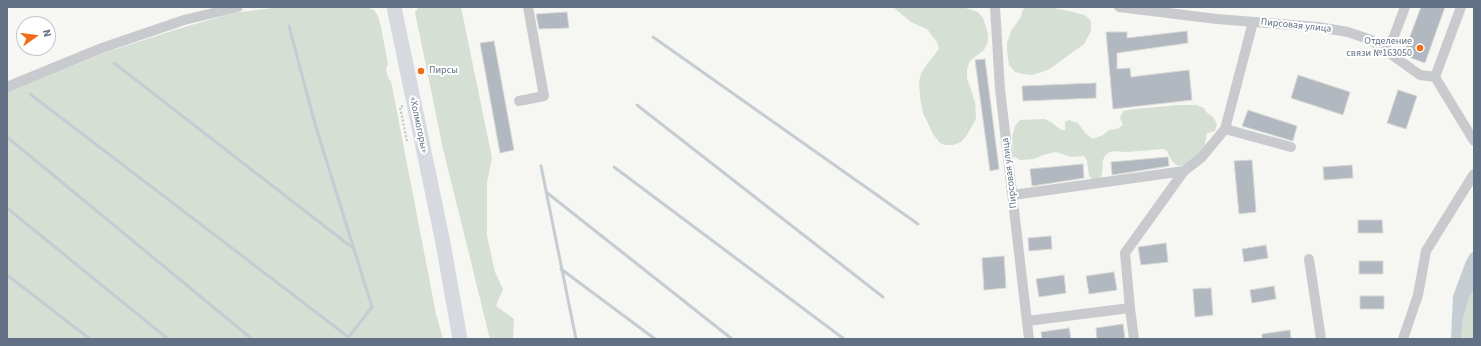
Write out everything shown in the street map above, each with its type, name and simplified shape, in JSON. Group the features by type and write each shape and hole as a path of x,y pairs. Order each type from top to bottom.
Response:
{"highway":[{"name":"«Холмогоры»","path":"394,7 443,243 460,339"},
{"name":"«Холмогоры»","path":"443,243 468,339"}],"street":[{"path":"7,87 102,48 184,20 238,7"},
{"path":"519,101 544,96 528,7"},
{"name":"Пирсовая улица","path":"995,7 1000,89 1029,339"},
{"name":"Пирсовая улица","path":"1119,7 1348,32 1371,40 1420,75 1434,77"},
{"path":"1381,48 1393,39 1406,7"},
{"path":"1461,7 1434,77 1474,141"},
{"path":"1134,339 1125,253 1184,171 1201,158 1225,129 1253,22"},
{"path":"1225,129 1291,147"},
{"path":"1013,195 1184,171"},
{"path":"1403,339 1418,295 1426,251 1474,174"},
{"path":"1309,259 1321,339"},
{"path":"1027,321 1130,308"}],"shaded area":[{"path":"280,7 366,7 374,10 378,16 388,64 386,69 388,78 391,81 436,314 443,339 7,339 7,92 107,52 178,29 233,13"},
{"path":"419,7 461,7 492,158 487,182 487,236 495,272 503,289 496,306 514,319 513,339 490,339 443,149 415,12"},
{"path":"893,7 962,7 978,12 983,18 988,33 988,42 984,50 970,61 967,69 967,78 975,102 976,119 967,135 961,142 953,145 945,145 940,143 933,134 923,113 919,83 921,74 925,67 939,49 937,42 927,29 911,22"},
{"path":"1030,7 1053,8 1069,11 1085,15 1091,21 1091,31 1084,44 1048,70 1032,75 1015,72 1009,65 1007,51 1007,43 1011,31 1021,17 1023,9"},
{"path":"1180,105 1196,105 1204,108 1206,112 1213,117 1217,124 1215,131 1207,133 1204,150 1186,165 1178,166 1172,161 1167,151 1164,149 1126,152 1113,151 1108,153 1103,160 1100,179 1092,179 1089,176 1087,160 1084,156 1071,157 1056,152 1034,159 1020,160 1013,156 1012,137 1015,126 1020,120 1044,119 1051,122 1061,130 1065,130 1065,122 1069,120 1078,123 1086,134 1093,139 1103,135 1109,130 1117,129 1123,125 1120,118 1123,111"},
{"path":"1474,251 1474,289 1469,298 1463,318 1461,339 1451,339 1453,296 1466,261 1470,254"},
{"path":"1474,289 1474,339 1461,339 1463,318 1469,298"}],"building":[{"path":"1421,7 1445,7 1425,63 1403,55"},
{"path":"567,12 569,28 539,29 536,14"},
{"path":"1187,31 1188,43 1117,53 1117,69 1130,68 1131,77 1189,70 1192,100 1113,109 1106,32 1127,32 1127,38"},
{"path":"494,41 514,150 500,153 480,43"},
{"path":"985,59 999,169 990,171 975,60"},
{"path":"1298,75 1350,92 1343,115 1291,98"},
{"path":"1096,83 1096,98 1023,101 1022,86"},
{"path":"1398,90 1417,96 1406,129 1387,123"},
{"path":"1248,110 1297,126 1293,141 1242,126"},
{"path":"1168,157 1169,166 1112,175 1111,162"},
{"path":"1252,160 1256,212 1239,214 1234,161"},
{"path":"1083,164 1084,178 1032,186 1030,169"},
{"path":"1352,165 1353,178 1324,180 1323,167"},
{"path":"1358,220 1382,220 1383,233 1358,233"},
{"path":"1051,236 1052,249 1029,251 1028,238"},
{"path":"1166,243 1168,262 1141,265 1138,247"},
{"path":"1266,245 1268,258 1244,262 1242,249"},
{"path":"1004,256 1006,288 984,290 982,258"},
{"path":"1359,261 1383,261 1383,274 1359,274"},
{"path":"1114,272 1117,290 1089,294 1086,276"},
{"path":"1064,275 1066,293 1039,297 1036,279"},
{"path":"1274,286 1276,299 1252,303 1250,290"},
{"path":"1211,288 1213,315 1195,317 1193,289"},
{"path":"1360,296 1384,296 1384,309 1360,309"},
{"path":"1123,324 1125,339 1097,339 1096,328"},
{"path":"1069,328 1071,339 1042,339 1041,332"},
{"path":"1290,330 1291,339 1262,339 1262,334"}],"waterway":[{"path":"289,26 315,124 372,307 347,339"},
{"path":"653,37 918,224"},
{"path":"114,63 354,249"},
{"path":"30,94 351,339"},
{"path":"637,105 883,297"},
{"path":"7,137 252,339"},
{"path":"541,166 576,339"},
{"path":"614,167 844,339"},
{"path":"546,192 732,339"},
{"path":"7,208 168,339"},
{"path":"561,269 655,339"},
{"path":"7,275 90,339"}],"place":[{"name":"Отделение связи №163050","path":"1420,48"},
{"name":"Пирсы","path":"421,71"}]}
